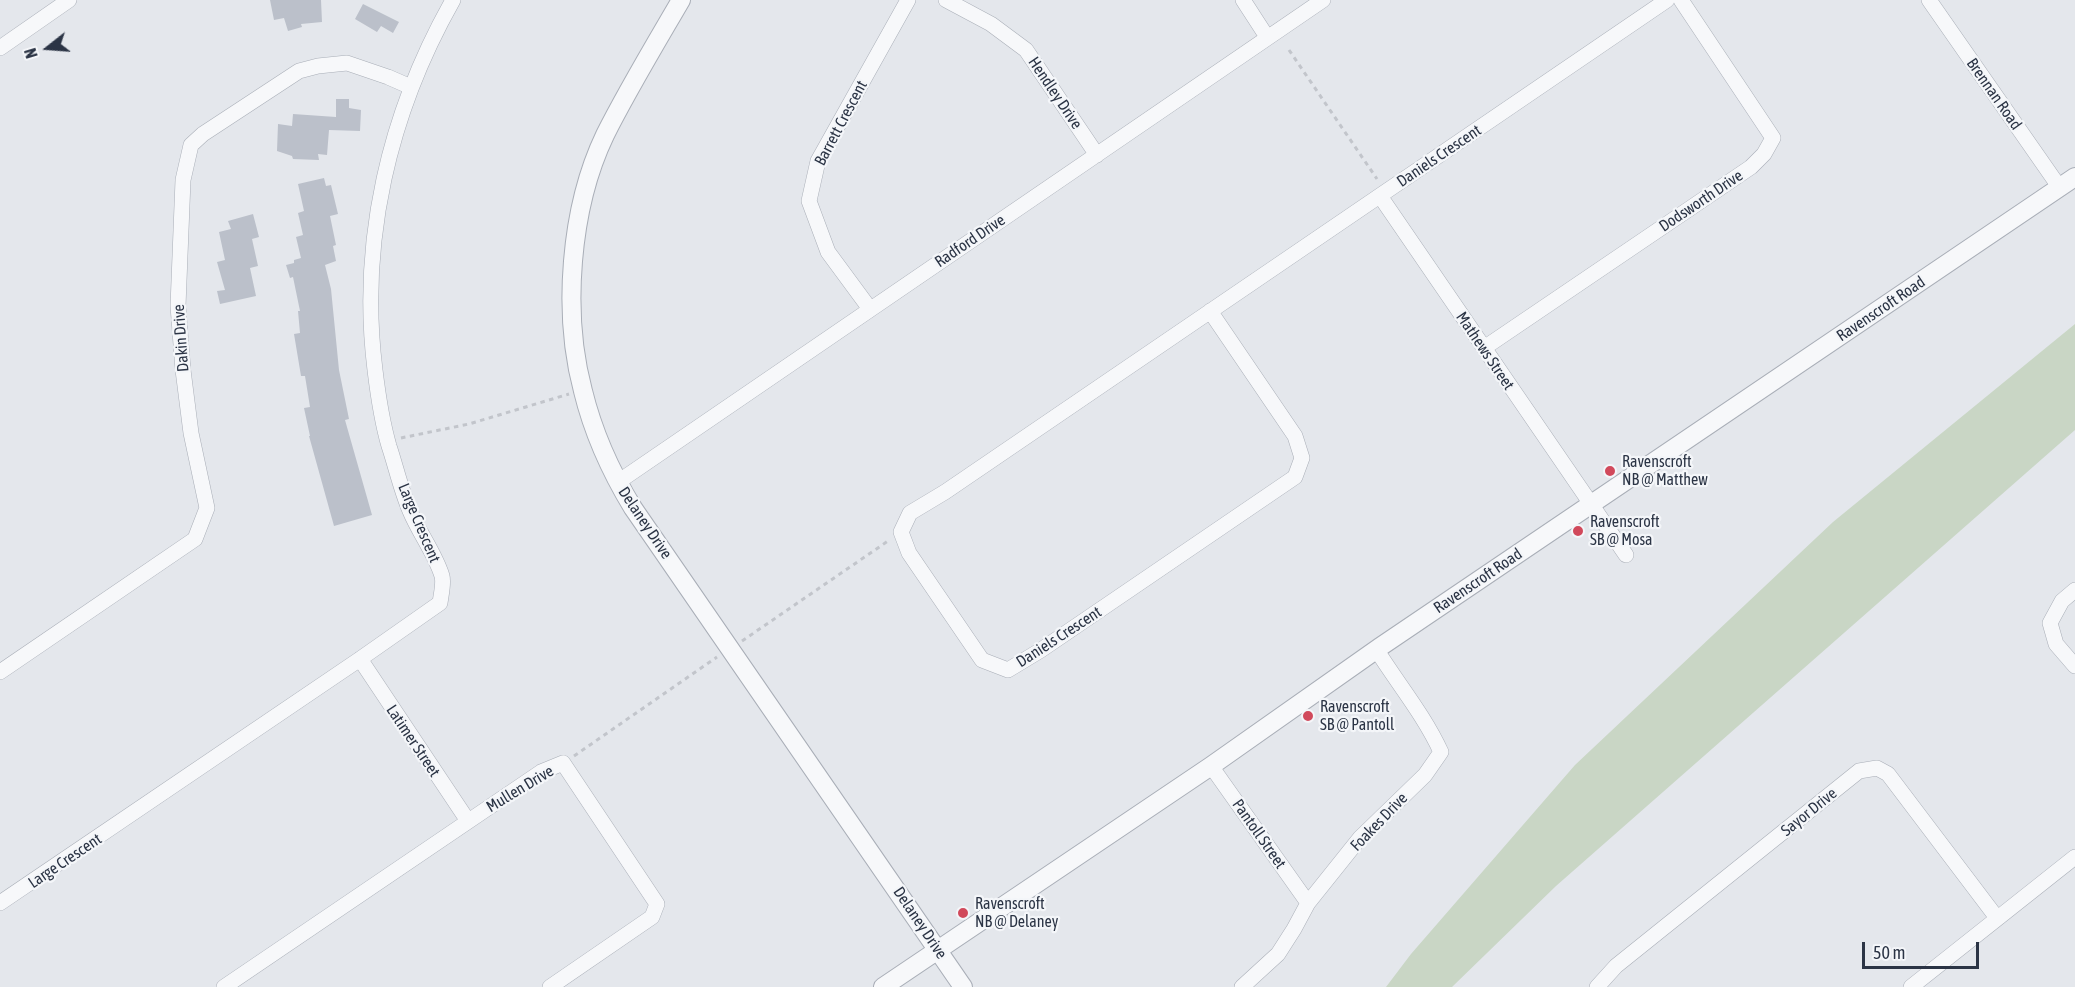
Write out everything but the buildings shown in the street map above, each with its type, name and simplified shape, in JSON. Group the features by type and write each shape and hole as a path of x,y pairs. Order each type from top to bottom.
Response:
{"street":[{"path":"0,48 69,0"},
{"name":"Large Crescent","path":"0,903 440,603 443,578 410,511 387,440 377,387 370,329 372,250 387,161 411,87 438,26 453,0"},
{"name":"Delaney Drive","path":"681,0 604,137 582,197 572,275 575,348 582,390 599,440 633,508 963,987"},
{"name":"Barrett Crescent","path":"870,309 828,252 808,201 818,161 908,0"},
{"name":"Hendley Drive","path":"946,0 991,24 1026,50 1097,155"},
{"path":"1243,0 1267,38"},
{"name":"Radford Drive","path":"618,482 1323,0"},
{"name":"Daniels Crescent","path":"1210,311 1295,436 1302,458 1295,477 1008,670 982,660 909,553 901,532 910,513 955,485 1210,311 1380,195 1667,0"},
{"name":"Dodsworth Drive","path":"1484,348 1751,167 1764,154 1773,138 1681,0"},
{"name":"Brennan Road","path":"1929,0 2068,182"},
{"name":"Dakin Drive","path":"0,672 195,539 207,508 191,433 178,306 183,180 191,146 203,134 299,71 346,63 411,87"},
{"name":"Ravenscroft Road","path":"883,987 1211,766 1376,649 2068,182"},
{"name":"Mathews Street","path":"1380,195 1626,555"},
{"path":"2075,590 2062,601 2050,623 2056,644 2075,666"},
{"name":"Foakes Drive","path":"1242,987 1278,954 1308,903 1360,838 1425,775 1441,752 1430,728 1376,649"},
{"name":"Latimer Street","path":"360,659 468,821"},
{"name":"Mullen Drive","path":"224,987 541,772 563,763 657,904 652,917 550,987"},
{"name":"Pantoll Street","path":"1211,766 1308,903"},
{"name":"Sayor Drive","path":"1597,987 1616,966 1859,771 1877,768 1887,774 1997,918"},
{"path":"1911,987 2075,857"}],"path":[{"path":"1289,50 1378,181 1380,195"},
{"path":"387,440 469,424 582,390"}],"green space":[{"path":"2075,324 2075,430 1556,886 1452,987 1386,987 1411,954 1575,765 1833,522"}],"place":[{"name":"Ravenscroft NB @ Matthew","path":"1610,471"},
{"name":"Ravenscroft SB @ Mosa","path":"1578,531"},
{"name":"Ravenscroft SB @ Pantoll","path":"1308,716"},
{"name":"Ravenscroft NB @ Delaney","path":"963,913"}]}
